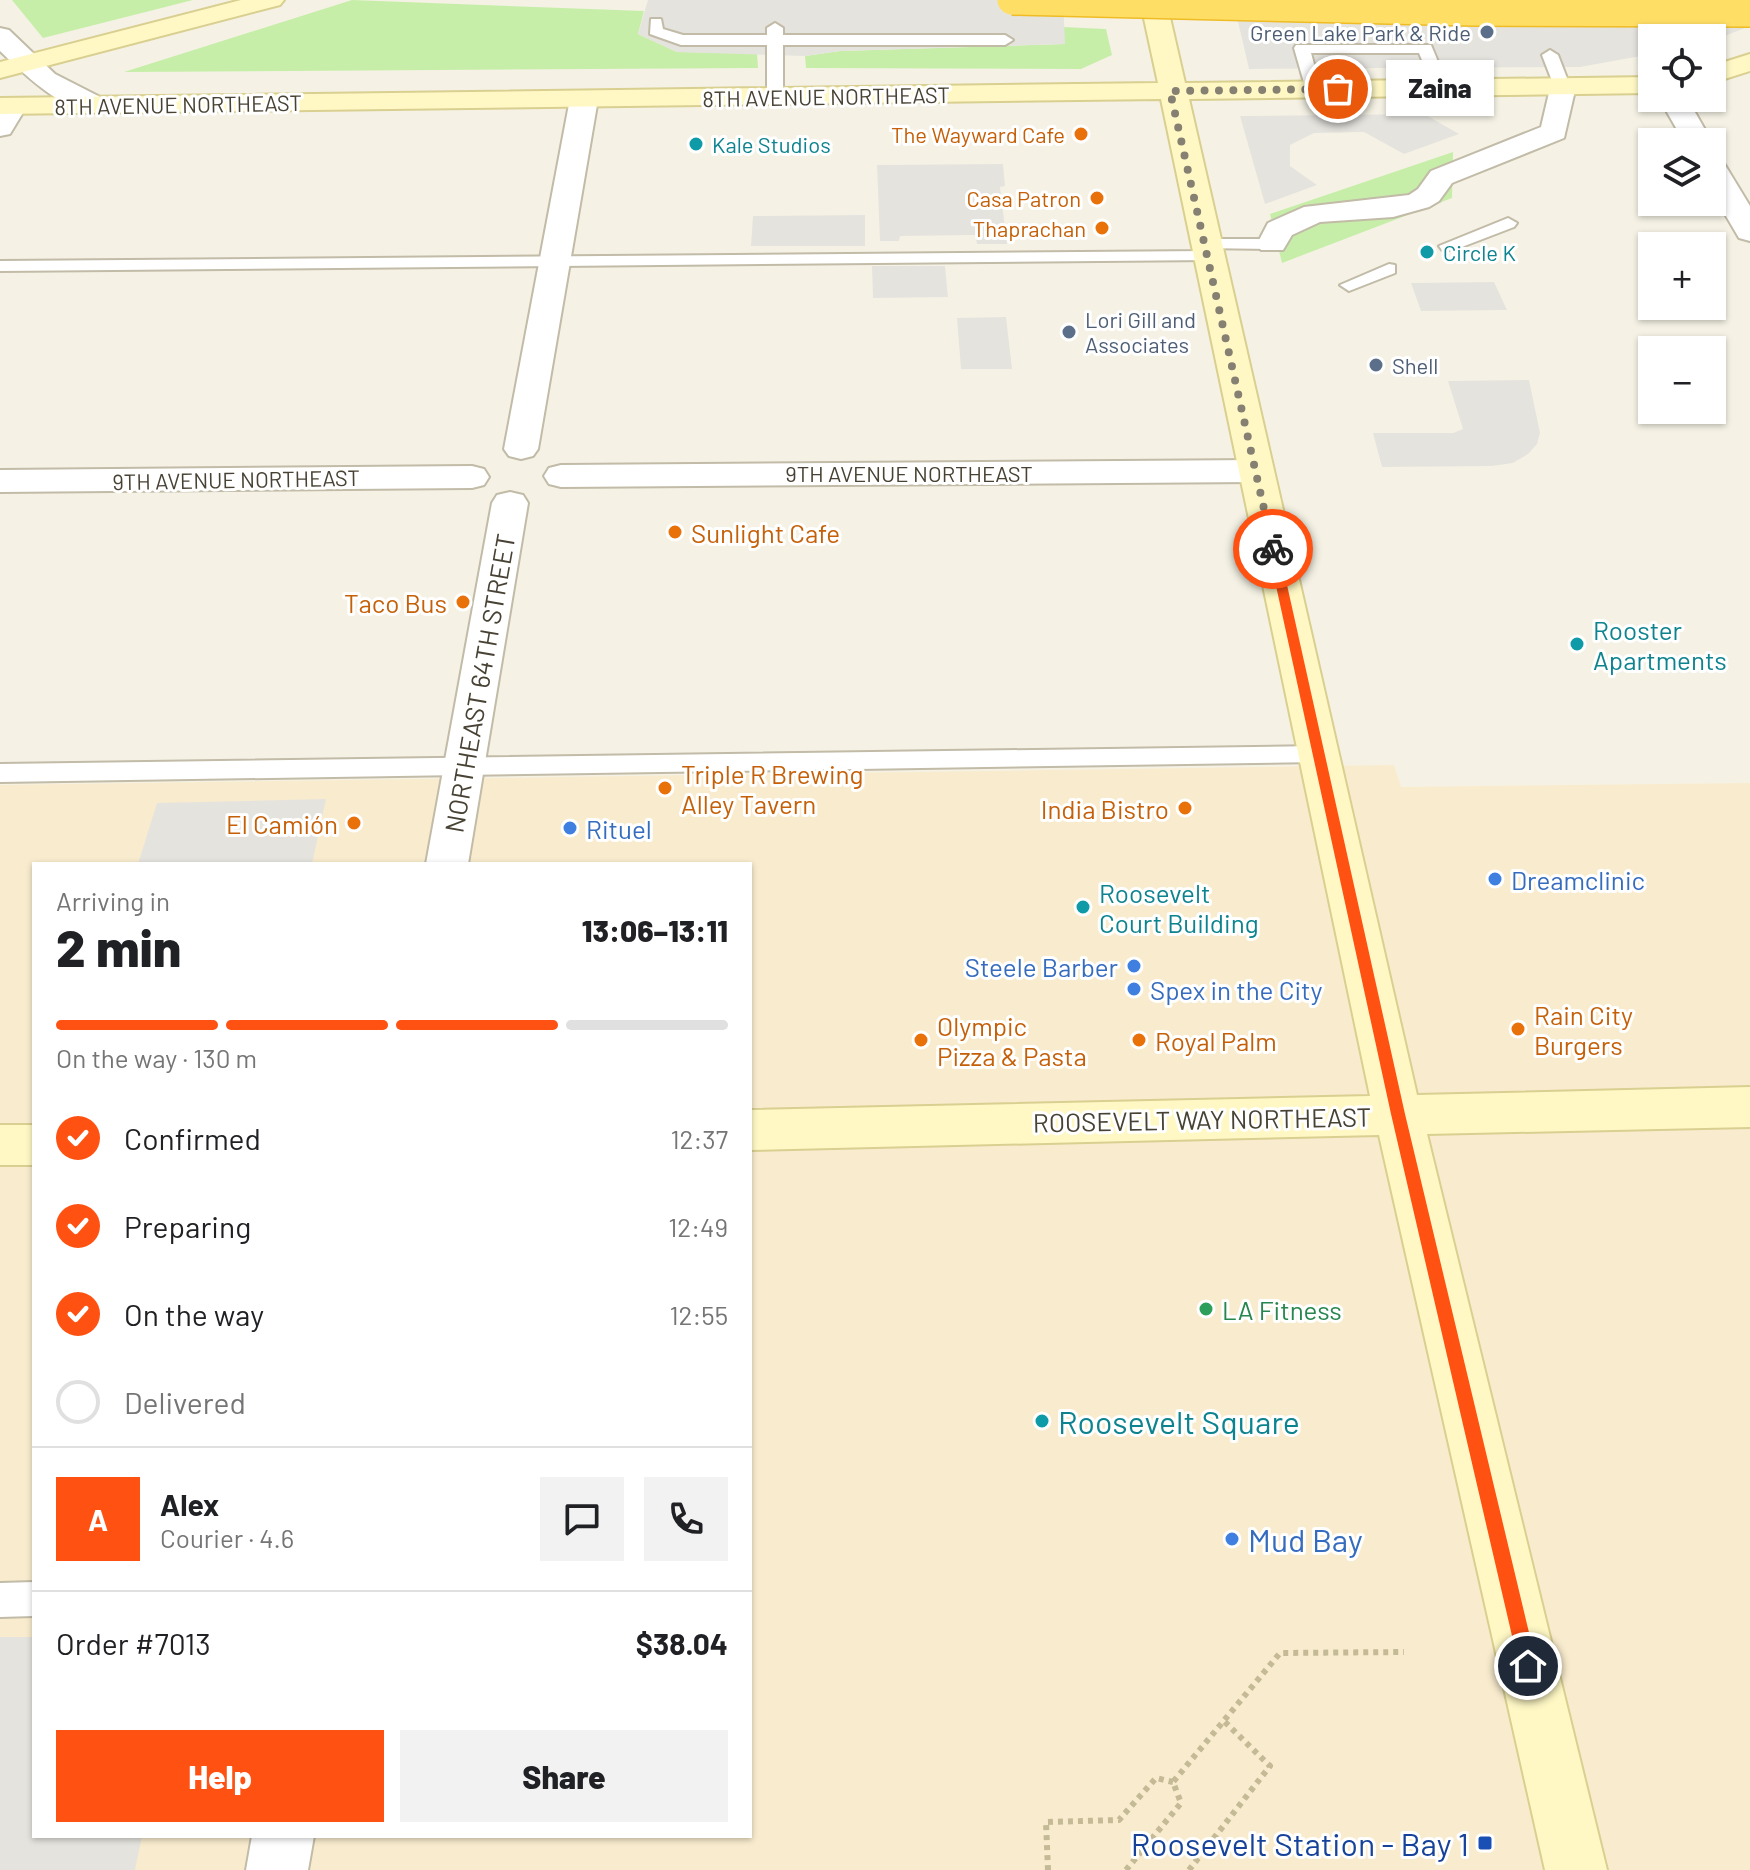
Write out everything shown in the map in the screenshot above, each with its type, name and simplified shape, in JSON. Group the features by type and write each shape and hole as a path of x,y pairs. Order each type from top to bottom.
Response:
{"highway":[{"path":"1012,0 1475,11 1750,12"}],"main road":[{"path":"0,70 271,0"},
{"path":"1153,0 1170,91 1398,1114 1576,1870"},
{"path":"1726,70 1750,62"},
{"name":"8TH AVENUE NORTHEAST","path":"4,113 94,105 1638,85"},
{"name":"ROOSEVELT WAY NORTHEAST","path":"752,1130 1750,1107"},
{"path":"0,1145 32,1145"}],"street":[{"path":"0,36 45,80 94,105"},
{"path":"1272,244 1279,229 1300,217 1323,211 1406,205 1429,195 1441,177 1554,132 1562,86"},
{"path":"521,449 584,99"},
{"path":"1726,190 1750,232"},
{"path":"521,449 542,451 553,457 560,463 561,476 554,489 544,496 510,503 480,495 472,477 484,459 521,449"},
{"name":"9TH AVENUE NORTHEAST","path":"561,476 1256,471"},
{"name":"9TH AVENUE NORTHEAST","path":"0,481 472,477"},
{"name":"NORTHEAST 64TH STREET","path":"447,862 510,503"},
{"path":"277,1870 283,1838"}],"lane":[{"path":"1682,24 1750,1"},
{"path":"656,22 655,31 681,40 776,35 889,35 1005,40"},
{"path":"775,96 776,35"},
{"path":"1313,90 1302,48 1425,48 1441,88"},
{"path":"1550,55 1562,86"},
{"path":"1448,246 1508,223"},
{"path":"0,266 1206,250 1272,244"},
{"path":"1349,285 1389,269"},
{"path":"0,773 463,769 1320,754"},
{"path":"0,1600 32,1599"}],"path":[{"path":"1173,1782 1280,1653 1404,1652"},
{"path":"1189,1870 1270,1766 1224,1721"},
{"path":"1048,1870 1046,1822 1119,1820 1156,1778 1173,1782"},
{"path":"1126,1870 1181,1803 1173,1782"}],"shaded area":[{"path":"648,0 1063,0 1065,44 840,51 805,56 677,52 638,34"},
{"name":"Green Lake Park & Ride","path":"1233,0 1710,24 1638,24 1638,57 1580,67 1249,69"},
{"name":"Green Lake Park & Ride","path":"1726,25 1750,26 1726,35"},
{"path":"1424,114 1459,134 1404,154 1364,132 1314,133 1290,145 1290,166 1317,185 1265,204 1240,116"},
{"path":"1003,164 1005,186 1000,187 1007,244 977,244 975,235 900,236 899,241 880,241 877,165"},
{"path":"865,215 865,246 751,246 753,216"},
{"path":"872,266 945,266 948,297 873,298"},
{"path":"1494,282 1507,310 1421,311 1411,283"},
{"path":"1006,317 1012,369 961,369 957,318"},
{"path":"1529,380 1540,433 1537,444 1528,454 1513,463 1382,467 1373,433 1453,433 1463,429 1448,381"},
{"path":"1394,765 1401,787 1750,783 1750,1870 0,1870 0,785"},
{"path":"326,799 312,862 139,862 157,803"},
{"path":"0,1637 32,1637 32,1838 142,1838 135,1870 0,1870"}],"green space":[{"path":"12,0 193,0 43,38"},
{"path":"352,0 644,11 638,34 677,52 757,53 758,68 124,72"},
{"path":"1063,27 1106,29 1112,55 1081,69 806,68 805,56 840,51 1064,44"},
{"path":"1453,152 1452,198 1282,263 1270,214"}],"way so far":[{"path":"1273,549 1170,91 1338,89"}],"place":[{"name":"Green Lake Park & Ride","path":"1487,32"},
{"name":"Zaina","path":"1338,89"},
{"name":"The Wayward Cafe","path":"1081,134"},
{"name":"Kale Studios","path":"696,144"},
{"name":"Casa Patron","path":"1097,198"},
{"name":"Thaprachan","path":"1102,228"},
{"name":"Circle K","path":"1427,252"},
{"name":"Lori Gill and Associates","path":"1069,332"},
{"name":"Shell","path":"1376,365"},
{"name":"Sunlight Cafe","path":"675,532"},
{"name":"Taco Bus","path":"463,602"},
{"name":"Rooster Apartments","path":"1577,644"},
{"name":"Triple R Brewing Alley Tavern","path":"665,788"},
{"name":"India Bistro","path":"1185,808"},
{"name":"El Camión","path":"354,823"},
{"name":"Rituel","path":"570,828"},
{"name":"Dreamclinic","path":"1495,879"},
{"name":"Roosevelt Court Building","path":"1083,907"},
{"name":"Steele Barber","path":"1134,966"},
{"name":"Spex in the City","path":"1134,989"},
{"name":"Rain City Burgers","path":"1518,1029"},
{"name":"Olympic Pizza & Pasta","path":"921,1040"},
{"name":"Royal Palm","path":"1139,1040"},
{"name":"LA Fitness","path":"1206,1309"},
{"name":"Roosevelt Square","path":"1042,1421"},
{"name":"Mud Bay","path":"1232,1539"},
{"name":"Roosevelt Station - Bay 1","path":"1485,1843"}],"route":[{"path":"1273,549 1398,1114 1528,1666"}]}
